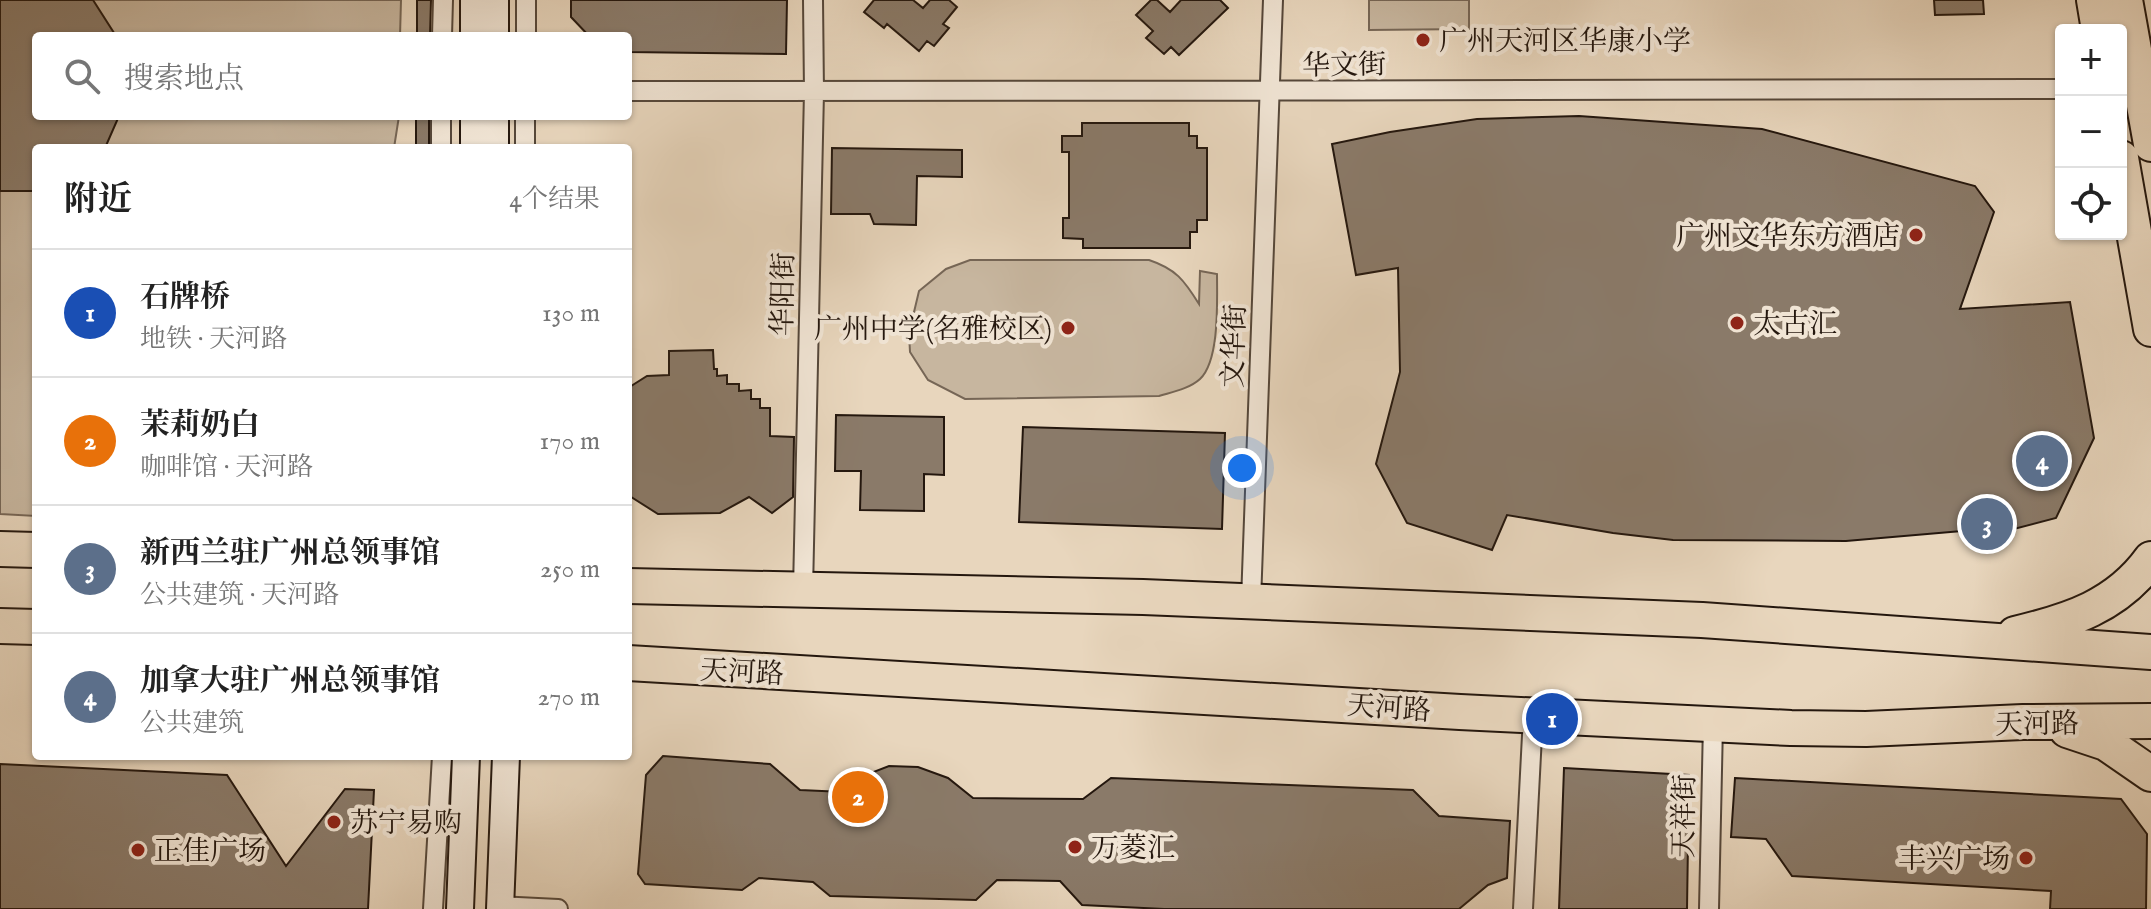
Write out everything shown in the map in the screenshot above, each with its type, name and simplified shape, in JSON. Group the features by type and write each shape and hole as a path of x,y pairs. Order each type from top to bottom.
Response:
{"highway":[{"path":"2094,0 2098,24"},
{"path":"2125,0 2151,144"},
{"path":"2123,168 2151,329"},
{"path":"0,549 32,550"},
{"path":"1985,641 2043,628 2094,609 2130,585 2151,559"},
{"path":"632,586 1251,601 1717,621 2151,652"},
{"path":"0,626 32,627"},
{"name":"天河路","path":"632,663 1713,724 1866,729 2023,722 2151,721"},
{"path":"2023,722 2080,732 2106,743 2151,774"}],"main road":[{"path":"474,0 474,32"},
{"path":"495,0 495,32"},
{"path":"474,120 474,144"},
{"path":"495,120 495,144"},
{"path":"460,909 466,760"},
{"path":"500,907 506,760"}],"street":[{"path":"442,32 443,0"},
{"path":"526,0 526,32"},
{"name":"华阳街","path":"803,590 814,92 813,0"},
{"name":"文华街","path":"1251,601 1273,0"},
{"name":"华文街","path":"632,91 1270,93 1598,88 2055,89"},
{"path":"441,120 441,144"},
{"path":"525,120 525,144"},
{"path":"1523,909 1533,716"},
{"name":"天祥街","path":"1709,909 1713,724"},
{"path":"433,909 442,760"},
{"path":"500,907 558,909"}],"shaded area":[{"path":"0,0 401,0 400,32 32,32 32,120 398,120 395,144 32,144 32,516 0,514"},
{"path":"1369,0 1469,0 1469,29 1369,30"},
{"path":"970,260 1149,260 1178,276 1199,304 1200,271 1217,274 1216,329 1206,370 1191,385 1159,396 965,399 928,380 910,352 909,333 919,291 946,269"}],"building":[{"path":"0,0 93,0 113,32 32,32 32,120 117,120 107,144 32,144 32,191 0,191"},
{"path":"417,0 431,0 430,32 417,32"},
{"path":"571,0 787,0 786,54 632,52 632,32 585,32 571,17"},
{"path":"874,0 913,0 923,8 930,0 949,0 957,7 943,24 949,28 934,46 927,41 919,51 887,24 884,28 864,12"},
{"path":"1151,0 1157,0 1170,12 1181,0 1220,0 1228,8 1179,55 1171,47 1164,54 1146,38 1153,31 1136,15"},
{"path":"1934,0 1983,0 1984,14 1935,15"},
{"name":"太古汇","path":"1579,116 1762,129 1975,186 1994,212 1960,309 2070,302 2094,438 2056,518 1987,536 1962,531 1846,541 1673,540 1507,515 1492,550 1407,523 1376,464 1400,372 1398,268 1356,275 1332,144 1477,119"},
{"path":"416,120 429,120 429,144 416,144"},
{"path":"1082,123 1189,123 1189,136 1197,136 1197,148 1207,148 1207,220 1197,220 1197,232 1190,232 1190,248 1083,248 1083,239 1063,238 1063,218 1069,218 1069,152 1062,152 1062,136 1082,136"},
{"path":"832,148 962,150 962,177 917,176 916,225 874,224 870,214 831,214"},
{"path":"713,350 717,376 727,375 727,384 739,384 739,391 751,390 751,399 760,399 760,408 770,408 770,436 794,437 793,497 772,513 749,497 720,513 658,514 632,498 632,385 647,376 669,375 669,351"},
{"path":"836,415 944,417 944,475 924,474 924,511 860,510 861,471 835,471"},
{"path":"1023,427 1225,433 1222,529 1019,522"},
{"name":"万菱汇","path":"663,756 770,764 800,790 844,792 863,776 889,766 918,767 948,778 973,798 1083,799 1111,778 1413,790 1439,816 1510,821 1507,878 1488,885 1459,909 1164,909 1082,905 1060,881 997,880 976,900 830,896 813,882 759,878 742,890 645,884 638,874 646,775"},
{"name":"正佳广场","path":"0,764 227,775 286,866 345,789 374,790 368,909 0,909"},
{"path":"1564,768 1689,775 1687,909 1559,909"},
{"name":"丰兴广场","path":"1735,778 2121,799 2147,834 2146,909 2050,909 2051,891 1792,876 1766,839 1731,837"}],"place":[{"name":"广州天河区华康小学","path":"1423,40"},
{"name":"广州文华东方酒店","path":"1916,235"},
{"name":"太古汇","path":"1737,323"},
{"name":"广州中学(名雅校区)","path":"1068,328"},
{"name":"加拿大驻广州总领事馆","path":"2042,461"},
{"name":"新西兰驻广州总领事馆","path":"1987,524"},
{"name":"石牌桥","path":"1552,719"},
{"name":"茉莉奶白","path":"858,797"},
{"name":"苏宁易购","path":"334,822"},
{"name":"万菱汇","path":"1075,847"},
{"name":"正佳广场","path":"138,850"},
{"name":"丰兴广场","path":"2026,858"}]}
